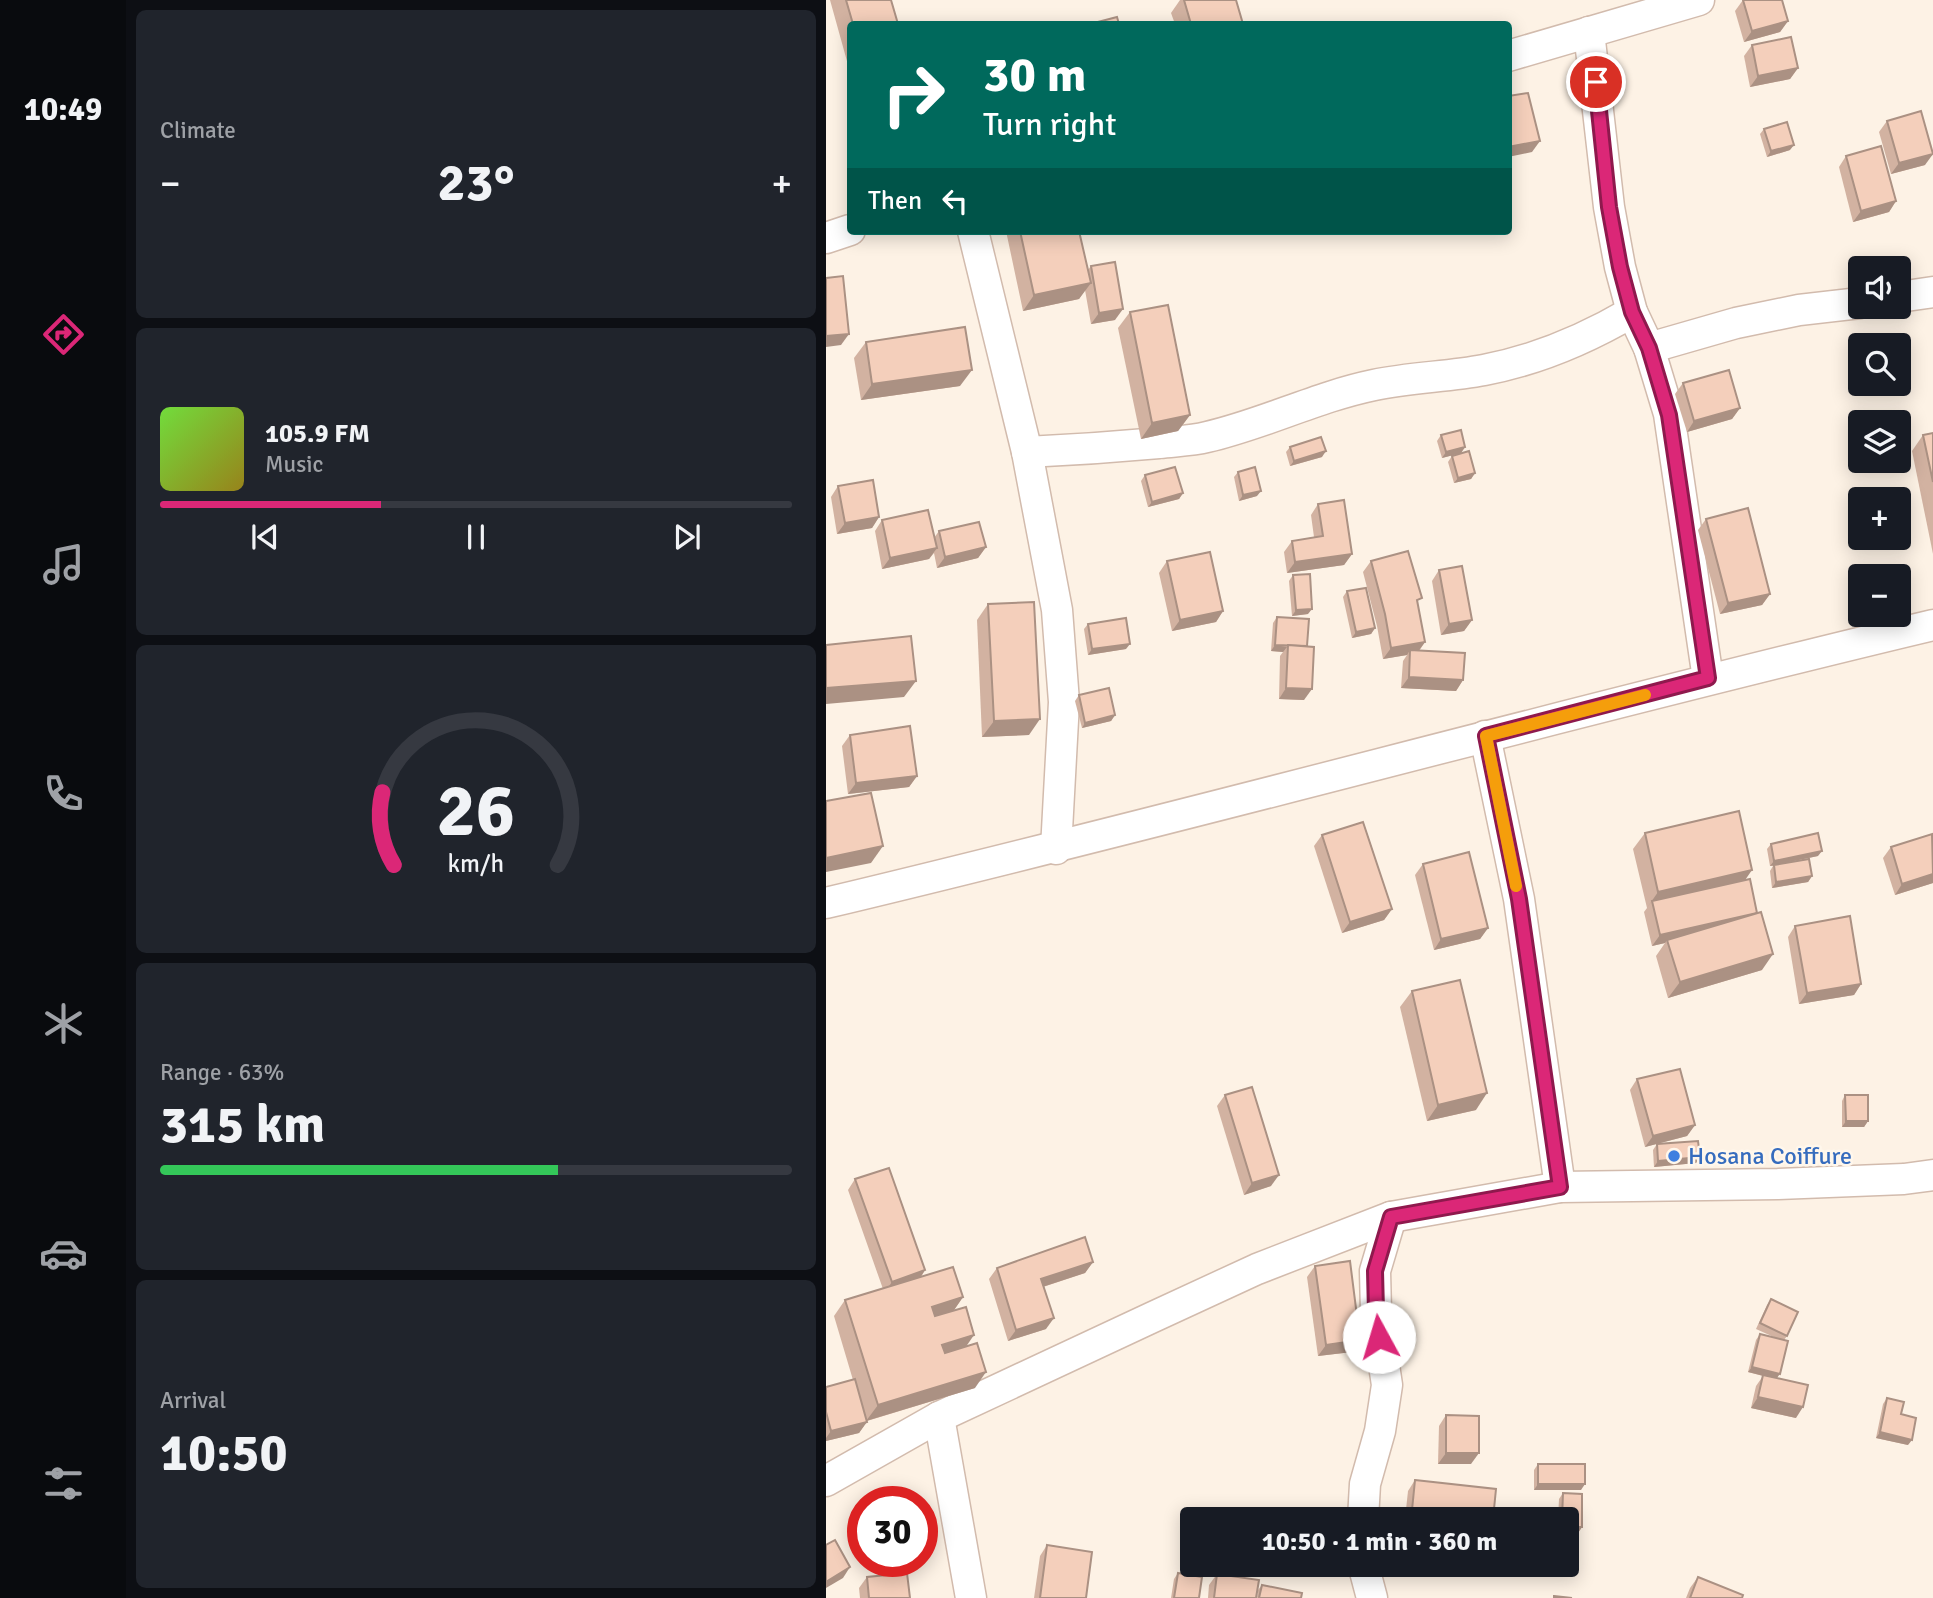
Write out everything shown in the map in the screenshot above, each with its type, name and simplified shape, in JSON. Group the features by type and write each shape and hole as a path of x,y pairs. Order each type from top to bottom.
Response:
{"street":[{"path":"1512,55 1699,0"},
{"path":"1589,32 1609,207 1620,267 1632,312 1649,348 1669,415 1708,678"},
{"path":"826,238 847,231"},
{"path":"974,235 1027,452 1057,610 1064,702 1056,849"},
{"path":"1911,295 1933,292"},
{"path":"1649,348 1736,323 1798,310 1848,304"},
{"path":"1027,452 1119,447 1205,438 1331,396 1373,385 1413,377 1483,370 1525,360 1597,333 1632,312"},
{"path":"826,903 1056,849 1708,678 1933,625"},
{"path":"1486,736 1519,899 1560,1187"},
{"path":"826,1481 939,1417 1256,1269 1391,1217 1560,1187 1778,1184 1904,1179 1933,1175"},
{"path":"1364,1507 1365,1484 1380,1431 1387,1385 1376,1312 1375,1271 1391,1217"},
{"path":"939,1417 971,1598"},
{"path":"1366,1577 1372,1598"}],"building":[{"path":"846,0 891,0 897,21 852,21"},
{"path":"1184,0 1236,0 1242,21 1190,21"},
{"path":"1743,0 1782,0 1788,21 1752,31"},
{"path":"1117,17 1118,21 1102,21"},
{"path":"1791,37 1798,68 1758,76 1752,45"},
{"path":"1528,93 1540,141 1512,146 1512,95"},
{"path":"1921,111 1933,154 1899,163 1887,121"},
{"path":"1787,122 1794,145 1771,151 1764,129"},
{"path":"1881,146 1896,201 1861,211 1846,156"},
{"path":"1021,235 1080,235 1091,283 1034,295"},
{"path":"1115,262 1123,309 1099,313 1091,266"},
{"path":"843,276 849,334 826,336 826,278"},
{"path":"1168,305 1190,415 1152,423 1130,312"},
{"path":"965,327 972,370 872,384 866,342"},
{"path":"1729,370 1740,408 1694,421 1683,383"},
{"path":"1461,430 1465,447 1446,452 1441,435"},
{"path":"1933,433 1933,482 1923,435"},
{"path":"1321,437 1326,451 1294,461 1290,447"},
{"path":"1469,451 1475,473 1458,478 1452,456"},
{"path":"1175,467 1183,493 1152,502 1145,475"},
{"path":"1255,467 1261,491 1243,495 1238,472"},
{"path":"873,480 879,517 845,523 838,486"},
{"path":"1344,500 1352,554 1295,562 1292,541 1323,536 1318,504"},
{"path":"1748,508 1770,594 1728,603 1706,519"},
{"path":"928,510 937,548 890,558 882,520"},
{"path":"979,522 986,547 945,557 939,531"},
{"path":"1408,551 1422,598 1417,600 1425,642 1391,648 1371,561"},
{"path":"1210,552 1223,611 1180,620 1167,561"},
{"path":"1462,566 1472,620 1449,624 1439,570"},
{"path":"1310,574 1312,609 1296,610 1293,575"},
{"path":"1366,588 1375,628 1356,632 1347,591"},
{"path":"1034,602 1040,719 994,721 988,604"},
{"path":"1277,617 1309,619 1307,646 1275,645"},
{"path":"1126,618 1130,644 1092,649 1088,624"},
{"path":"911,636 916,681 826,688 826,645"},
{"path":"1288,645 1314,647 1312,689 1286,688"},
{"path":"1410,650 1465,653 1463,680 1409,677"},
{"path":"1109,688 1115,715 1085,723 1079,695"},
{"path":"910,726 917,776 856,783 850,735"},
{"path":"871,793 883,846 826,858 826,801"},
{"path":"1739,811 1752,870 1658,892 1645,833"},
{"path":"1363,822 1392,909 1350,922 1322,835"},
{"path":"1818,833 1822,851 1774,861 1771,844"},
{"path":"1932,834 1933,874 1902,884 1891,847"},
{"path":"1469,852 1488,928 1441,939 1423,864"},
{"path":"1809,859 1812,876 1776,882 1774,865"},
{"path":"1750,879 1757,913 1660,935 1652,901"},
{"path":"1761,912 1773,954 1680,982 1667,940"},
{"path":"1850,916 1861,984 1807,993 1795,926"},
{"path":"1460,980 1487,1093 1438,1105 1412,991"},
{"path":"1680,1069 1695,1125 1653,1136 1637,1079"},
{"path":"1252,1087 1279,1175 1252,1183 1225,1095"},
{"path":"1845,1095 1868,1095 1868,1121 1846,1121"},
{"path":"1698,1141 1700,1157 1658,1161 1657,1144"},
{"path":"889,1168 925,1270 892,1282 855,1179"},
{"path":"1085,1237 1093,1262 1041,1279 1054,1318 1016,1330 997,1268"},
{"path":"1350,1261 1360,1340 1326,1345 1315,1266"},
{"path":"953,1267 963,1297 932,1307 935,1316 966,1307 974,1335 942,1345 945,1353 977,1343 986,1372 878,1405 845,1300"},
{"path":"1771,1299 1798,1312 1787,1336 1760,1323"},
{"path":"1760,1334 1788,1341 1780,1374 1752,1367"},
{"path":"1763,1375 1808,1385 1803,1407 1758,1397"},
{"path":"855,1379 867,1422 831,1431 826,1412 826,1387"},
{"path":"1887,1398 1904,1402 1901,1414 1916,1418 1912,1440 1880,1432"},
{"path":"1446,1415 1479,1416 1479,1453 1446,1453"},
{"path":"1538,1464 1585,1464 1585,1484 1538,1484"},
{"path":"1415,1480 1496,1489 1494,1507 1412,1507"},
{"path":"1563,1493 1582,1494 1582,1527 1579,1527 1579,1507 1562,1507"},
{"path":"835,1540 847,1562 847,1569 826,1582 826,1545"},
{"path":"1047,1545 1092,1552 1086,1598 1040,1598"},
{"path":"1178,1573 1180,1577 1202,1577 1199,1598 1174,1598"},
{"path":"867,1577 907,1577 910,1598 869,1598"},
{"path":"1217,1577 1259,1580 1256,1598 1214,1598"},
{"path":"1698,1577 1743,1595 1742,1598 1690,1598"},
{"path":"1262,1585 1302,1593 1301,1598 1259,1598"}],"slow traffic":[{"path":"1516,886 1486,736 1645,695"}],"place":[{"name":"Hosana Coiffure","path":"1674,1156"}],"route":[{"path":"1379,1337 1375,1271 1391,1217 1560,1187 1519,899 1486,736 1708,678 1669,415 1649,348 1632,312 1620,267 1609,207 1596,82"}]}
